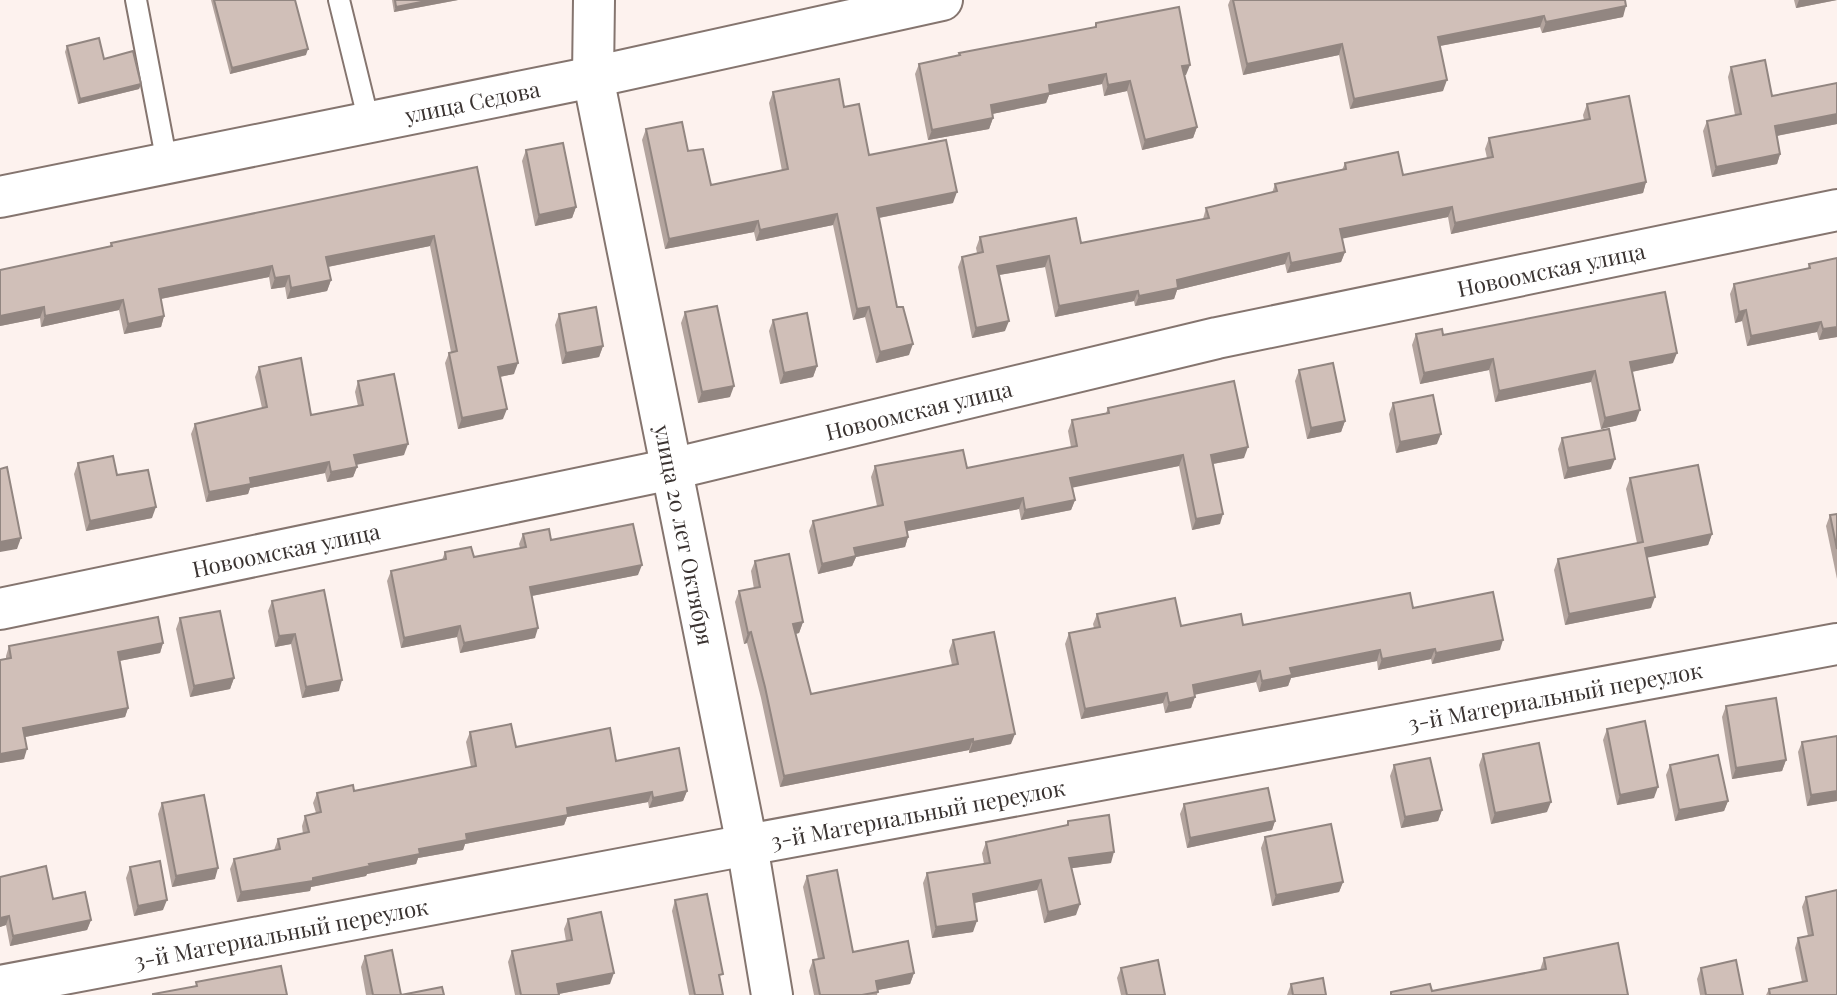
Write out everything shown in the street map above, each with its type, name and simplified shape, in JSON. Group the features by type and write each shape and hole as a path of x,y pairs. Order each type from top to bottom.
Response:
{"street":[{"name":"улица 20 лет Октября","path":"594,0 593,77 747,845 772,995"},
{"name":"улица Седова","path":"0,197 593,77 942,0"},
{"name":"Новоомская улица","path":"0,609 672,469 1217,338 1837,210"},
{"name":"3-й Материальный переулок","path":"0,986 1837,644"}],"lane":[{"path":"136,0 167,163"},
{"path":"339,0 369,122"}],"building":[{"path":"214,0 295,0 308,49 232,68"},
{"path":"395,0 431,0 396,7"},
{"path":"1233,0 1625,0 1626,6 1546,22 1544,16 1438,37 1447,80 1354,99 1342,44 1247,64"},
{"path":"1179,7 1190,65 1182,66 1197,127 1145,140 1130,81 1108,85 1106,74 1049,85 1050,93 991,105 993,118 932,130 919,64"},
{"path":"99,38 104,59 133,51 141,84 80,99 67,46"},
{"path":"1765,60 1772,96 1837,83 1837,114 1775,126 1780,154 1716,167 1707,121 1741,114 1731,67"},
{"path":"839,79 844,107 859,104 869,155 946,140 957,192 877,208 897,307 903,307 913,344 880,352 869,307 857,309 837,214 760,230 758,221 669,239 646,129 682,122 688,151 703,149 711,185 788,169 773,92"},
{"path":"1629,96 1646,182 1455,223 1452,207 1340,229 1345,252 1291,263 1289,253 1177,280 1178,288 1139,296 1138,291 1059,306 1049,256 997,266 1009,321 976,328 962,257 983,252 980,237 1076,218 1081,243 1209,218 1206,208 1277,191 1275,184 1346,169 1345,163 1398,152 1403,175 1493,157 1489,138 1590,119 1587,104"},
{"path":"563,143 576,207 539,215 526,150"},
{"path":"477,167 518,363 498,367 507,409 462,418 449,353 457,351 434,236 326,257 331,280 291,288 289,276 275,278 272,266 159,289 164,316 128,324 123,300 45,316 44,307 0,316 0,270 112,246 111,243"},
{"path":"1837,258 1837,327 1823,329 1821,322 1751,336 1746,310 1739,312 1734,284 1810,268 1809,264"},
{"path":"1665,292 1677,353 1630,362 1640,410 1605,418 1595,371 1499,391 1493,359 1424,373 1416,334 1442,329 1443,335"},
{"path":"717,306 734,386 702,392 685,312"},
{"path":"596,307 603,346 566,353 559,314"},
{"path":"807,313 817,366 784,373 773,320"},
{"path":"301,358 311,415 363,405 358,381 394,374 408,444 354,455 357,467 331,472 329,462 250,478 251,484 209,492 195,424 267,407 259,367"},
{"path":"1333,363 1345,421 1311,428 1299,370"},
{"path":"1234,381 1248,447 1211,455 1223,514 1196,519 1183,455 1070,478 1075,500 1025,510 1023,498 905,522 908,537 854,548 856,556 822,564 813,521 883,505 875,466 963,450 967,468 1077,446 1072,420 1109,413 1108,408"},
{"path":"1433,395 1441,434 1400,442 1393,403"},
{"path":"1609,429 1615,459 1568,468 1562,438"},
{"path":"113,456 117,475 148,470 156,507 90,521 78,463"},
{"path":"1698,465 1712,534 1645,548 1655,597 1569,614 1558,559 1643,542 1630,478"},
{"path":"7,467 21,538 0,542 0,469"},
{"path":"1837,514 1837,549 1830,515"},
{"path":"633,524 642,565 530,587 538,628 464,643 460,626 404,638 391,571 446,559 445,552 471,547 474,557 526,547 523,534 549,529 551,540"},
{"path":"789,554 803,622 793,624 811,694 958,664 953,640 994,632 1015,734 973,742 973,739 784,776 765,687 739,591 760,587 755,561"},
{"path":"324,590 342,680 306,687 295,634 279,636 272,601"},
{"path":"1493,592 1503,640 1436,653 1435,649 1382,659 1380,650 1290,668 1292,675 1262,681 1260,671 1193,685 1195,697 1169,703 1167,693 1085,709 1069,633 1100,627 1097,614 1175,598 1181,626 1241,614 1243,625 1410,593 1413,608"},
{"path":"220,611 234,678 194,686 180,618"},
{"path":"158,617 163,643 118,652 128,708 23,728 27,749 0,754 0,660 11,658 9,646"},
{"path":"1776,698 1786,760 1736,768 1726,706"},
{"path":"1645,721 1658,787 1620,795 1607,729"},
{"path":"511,724 516,747 610,728 616,761 679,748 687,791 653,798 652,792 567,808 568,815 466,834 467,840 419,849 420,854 313,878 313,881 241,892 234,859 280,849 278,839 309,832 305,816 321,812 317,793 353,785 354,791 476,766 470,732"},
{"path":"1837,736 1837,791 1811,795 1802,742"},
{"path":"1539,743 1551,802 1495,813 1483,754"},
{"path":"1718,755 1728,801 1679,810 1670,765"},
{"path":"1430,758 1442,810 1405,817 1394,765"},
{"path":"1268,788 1275,821 1190,838 1184,804"},
{"path":"204,795 218,868 176,876 162,803"},
{"path":"1109,815 1114,852 1069,858 1080,904 1048,912 1041,880 973,894 977,921 936,927 927,873 990,863 986,842 1068,825 1068,821"},
{"path":"1331,824 1343,882 1276,895 1265,837"},
{"path":"160,861 167,900 138,906 130,867"},
{"path":"46,866 53,899 85,892 91,920 13,936 9,916 0,918 0,877"},
{"path":"837,870 853,952 908,941 914,973 876,981 878,992 820,995 813,960 824,958 807,876"},
{"path":"1837,890 1837,995 1770,995 1769,989 1807,981 1798,938 1813,935 1806,897"},
{"path":"707,894 723,974 719,975 723,995 695,995 675,900"},
{"path":"601,912 614,973 557,984 559,995 521,995 512,951 572,940 568,919"},
{"path":"1618,943 1628,995 1391,995 1391,992 1430,984 1432,991 1546,969 1544,958"},
{"path":"392,950 401,995 373,995 365,956"},
{"path":"1158,960 1165,995 1127,995 1121,968"},
{"path":"1736,960 1743,995 1706,995 1701,968"},
{"path":"281,966 287,995 153,995 197,986 196,982"},
{"path":"1323,978 1326,995 1293,995 1291,984"},
{"path":"442,987 444,995 401,995"}]}
